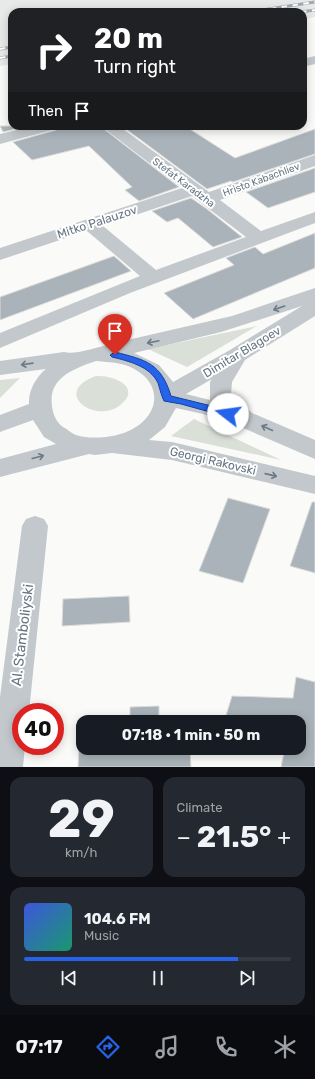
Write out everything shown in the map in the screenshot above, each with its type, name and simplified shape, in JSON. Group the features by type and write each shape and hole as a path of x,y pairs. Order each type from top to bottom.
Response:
{"street":[{"path":"0,139 35,130"},
{"name":"Stefat Karadzha","path":"114,130 259,238"},
{"name":"Hristo Kabachliev","path":"201,194 315,160"},
{"name":"Mitko Palauzov","path":"0,254 91,225 201,194"},
{"path":"0,340 154,278 315,217"},
{"path":"91,225 154,278"},
{"path":"0,368 87,355 176,337 244,320 315,294"},
{"name":"Dimitar Blagoev","path":"167,397 315,307"},
{"path":"0,468 50,454 100,446 125,442 150,428 159,419 165,409 167,397 162,381 151,368 134,360 115,355 87,355 63,362 49,371 38,381 32,394 32,409 40,424 53,435 71,443 100,446"},
{"path":"238,355 228,368 221,382 220,398 242,417"},
{"path":"167,397 242,417 315,450"},
{"path":"0,406 32,409"},
{"path":"0,424 32,409"},
{"name":"Georgi Rakovski","path":"100,446 172,451 315,485"},
{"name":"Al. Stamboliyski","path":"7,767 35,526"}],"shaded area":[{"path":"0,0 315,0 315,17 307,18 307,8 8,8 8,65 0,66"},
{"path":"257,326 187,367 148,349"},
{"path":"96,376 103,376 118,380 124,384 127,388 128,394 126,400 119,406 109,411 89,409 81,404 77,397 77,390 83,383"},
{"path":"20,378 0,398 0,380"},
{"path":"194,419 281,460 171,436"}],"building":[{"path":"0,126 8,126 8,130 11,130 3,132"},
{"path":"315,129 315,154 233,182 231,181 207,189 127,130 191,130 235,158"},
{"path":"56,130 105,130 179,187 139,201 125,190 132,187 89,146 32,160 13,142"},
{"path":"315,168 315,192 268,208 246,192"},
{"path":"191,198 242,237 213,247 178,218 167,222 152,211"},
{"path":"315,233 315,268 193,319 164,293 234,265 226,258 255,247 263,254"},
{"path":"114,256 131,271 0,320 0,297"},
{"path":"228,498 270,509 243,583 199,571"},
{"path":"312,502 315,502 315,573 290,566"},
{"path":"129,596 130,622 62,626 63,599"},
{"path":"296,677 315,682 315,767 281,767 284,755 306,755 306,715 226,715 232,696 293,698"},
{"path":"159,706 159,715 130,715 130,707"},
{"path":"79,755 190,755 191,767 78,767"}],"railway":[{"path":"275,8 315,2"},
{"path":"307,11 315,10"},
{"path":"0,49 8,48"},
{"path":"0,58 8,57"}],"route":[{"path":"115,355 134,360 151,368 162,381 167,399 181,400 228,414"}]}
